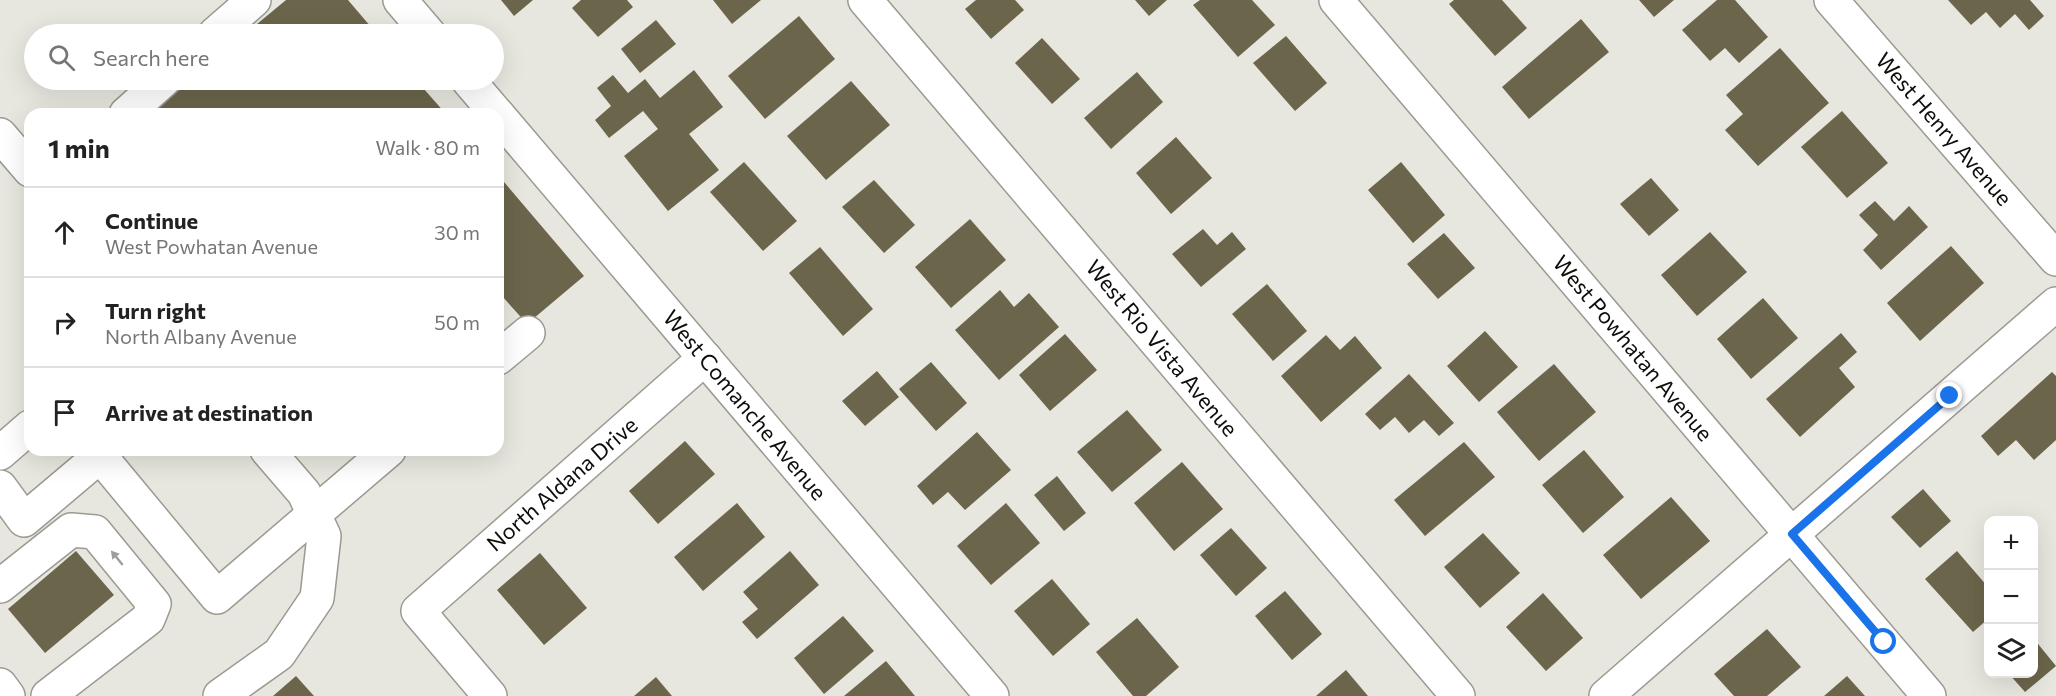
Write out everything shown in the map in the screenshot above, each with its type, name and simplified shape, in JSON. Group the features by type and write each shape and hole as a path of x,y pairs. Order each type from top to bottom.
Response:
{"street":[{"path":"226,24 254,0"},
{"path":"400,0 420,24"},
{"name":"West Rio Vista Avenue","path":"865,0 1458,696"},
{"name":"West Powhatan Avenue","path":"1336,0 1929,696"},
{"name":"West Henry Avenue","path":"1832,0 2056,259"},
{"path":"133,108 153,90"},
{"name":"West Comanche Avenue","path":"476,90 491,108"},
{"name":"West Comanche Avenue","path":"504,123 992,696"},
{"path":"0,135 24,163"},
{"path":"1606,696 2056,304"},
{"path":"504,353 528,333"},
{"name":"North Aldana Drive","path":"490,696 418,611 705,358"},
{"path":"0,453 24,432"},
{"path":"0,487 24,520 99,456"},
{"path":"105,456 217,597 382,456"},
{"path":"220,696 279,654 317,598 324,536 303,493 272,456"},
{"path":"0,586 70,530 95,532 154,604 148,619 48,696"},
{"path":"0,685 8,696"}],"building":[{"path":"286,0 348,0 368,24 257,24"},
{"path":"501,0 533,0 514,16"},
{"path":"581,0 627,0 633,7 598,37 572,8"},
{"path":"713,0 761,0 732,24"},
{"path":"976,0 1015,0 1024,10 991,39 965,9"},
{"path":"1135,0 1167,0 1149,16"},
{"path":"1200,0 1252,0 1275,25 1238,57 1193,5"},
{"path":"1454,0 1502,0 1527,28 1495,56 1449,4"},
{"path":"1639,0 1674,0 1654,17"},
{"path":"1717,0 1735,0 1768,37 1739,63 1725,48 1710,61 1682,30"},
{"path":"1948,0 2030,0 2044,16 2029,30 2015,14 2000,28 1986,12 1971,25"},
{"path":"799,16 835,59 765,119 728,76"},
{"path":"1581,19 1609,52 1529,119 1502,87"},
{"path":"656,20 676,44 640,73 621,49"},
{"path":"1286,36 1327,83 1295,111 1253,63"},
{"path":"1042,38 1080,79 1052,104 1015,63"},
{"path":"1780,48 1829,103 1758,166 1725,130 1743,114 1726,95"},
{"path":"694,70 723,107 689,134 719,170 668,211 624,156 658,129 643,111 609,138 595,120 611,106 597,88 613,75 628,93 645,79 660,98"},
{"path":"1137,72 1163,102 1111,149 1084,118"},
{"path":"851,81 890,125 826,180 787,136"},
{"path":"179,90 425,90 441,108 158,108"},
{"path":"1842,111 1888,163 1847,198 1801,147"},
{"path":"1176,137 1212,178 1171,214 1136,173"},
{"path":"744,162 797,221 763,251 710,192"},
{"path":"1401,162 1445,215 1413,243 1368,190"},
{"path":"1651,178 1679,210 1649,236 1620,204"},
{"path":"874,180 915,225 884,253 842,207"},
{"path":"504,182 584,276 527,324 504,298"},
{"path":"1875,201 1894,221 1909,206 1928,227 1881,270 1863,250 1878,235 1859,215"},
{"path":"970,219 1006,260 951,308 915,267"},
{"path":"1203,229 1217,245 1232,232 1246,249 1201,287 1172,254"},
{"path":"1710,232 1747,272 1697,316 1661,275"},
{"path":"1444,233 1475,268 1438,299 1407,264"},
{"path":"1951,246 1984,283 1920,341 1887,303"},
{"path":"820,247 873,309 843,336 789,273"},
{"path":"1267,284 1307,331 1273,361 1232,314"},
{"path":"1000,290 1014,307 1029,293 1059,327 999,380 955,330"},
{"path":"1763,298 1798,338 1751,379 1717,339"},
{"path":"1485,331 1518,367 1479,402 1447,366"},
{"path":"1841,333 1857,352 1839,368 1855,387 1800,437 1766,399"},
{"path":"1065,334 1097,370 1050,411 1019,375"},
{"path":"1326,335 1340,350 1355,336 1382,368 1321,422 1281,376"},
{"path":"931,362 967,403 936,431 899,389"},
{"path":"1554,364 1596,412 1539,461 1497,412"},
{"path":"877,371 899,397 865,426 842,401"},
{"path":"2052,372 2056,376 2056,440 2034,460 2016,440 1998,456 1981,436"},
{"path":"1409,374 1454,423 1439,436 1424,420 1409,433 1395,417 1380,430 1365,414"},
{"path":"1127,410 1162,450 1112,492 1077,452"},
{"path":"977,432 1011,470 965,510 948,492 933,505 917,486"},
{"path":"685,441 715,474 658,524 629,491"},
{"path":"1464,442 1495,477 1425,536 1394,500"},
{"path":"1584,450 1624,497 1583,533 1542,485"},
{"path":"1182,462 1223,509 1174,551 1134,503"},
{"path":"1057,476 1086,513 1064,531 1034,495"},
{"path":"1923,489 1951,521 1920,548 1891,517"},
{"path":"1671,497 1710,541 1641,599 1603,555"},
{"path":"737,503 765,537 703,591 674,557"},
{"path":"1006,503 1040,543 991,585 957,546"},
{"path":"1231,528 1267,568 1236,596 1200,555"},
{"path":"1483,533 1520,573 1480,608 1444,567"},
{"path":"76,551 114,595 45,653 8,609"},
{"path":"790,551 819,585 757,639 742,622 758,609 743,592"},
{"path":"1957,551 1984,582 1984,622 1973,632 1925,579"},
{"path":"540,553 587,608 544,645 497,590"},
{"path":"1052,579 1090,624 1053,656 1014,611"},
{"path":"1285,591 1322,634 1292,660 1255,616"},
{"path":"1543,593 1583,638 1546,671 1506,627"},
{"path":"843,616 874,651 824,694 794,658"},
{"path":"1137,618 1179,667 1146,696 1133,696 1096,652"},
{"path":"1767,629 1801,667 1767,696 1734,696 1714,674"},
{"path":"2038,644 2056,666 2025,692 2013,678 2038,678"},
{"path":"886,661 915,696 844,696"},
{"path":"1346,670 1368,696 1316,696"},
{"path":"296,676 314,696 273,696"},
{"path":"1847,676 1865,696 1824,696"},
{"path":"656,677 672,696 634,696"}],"route":[{"path":"1884,642 1792,534 1950,396"}]}
